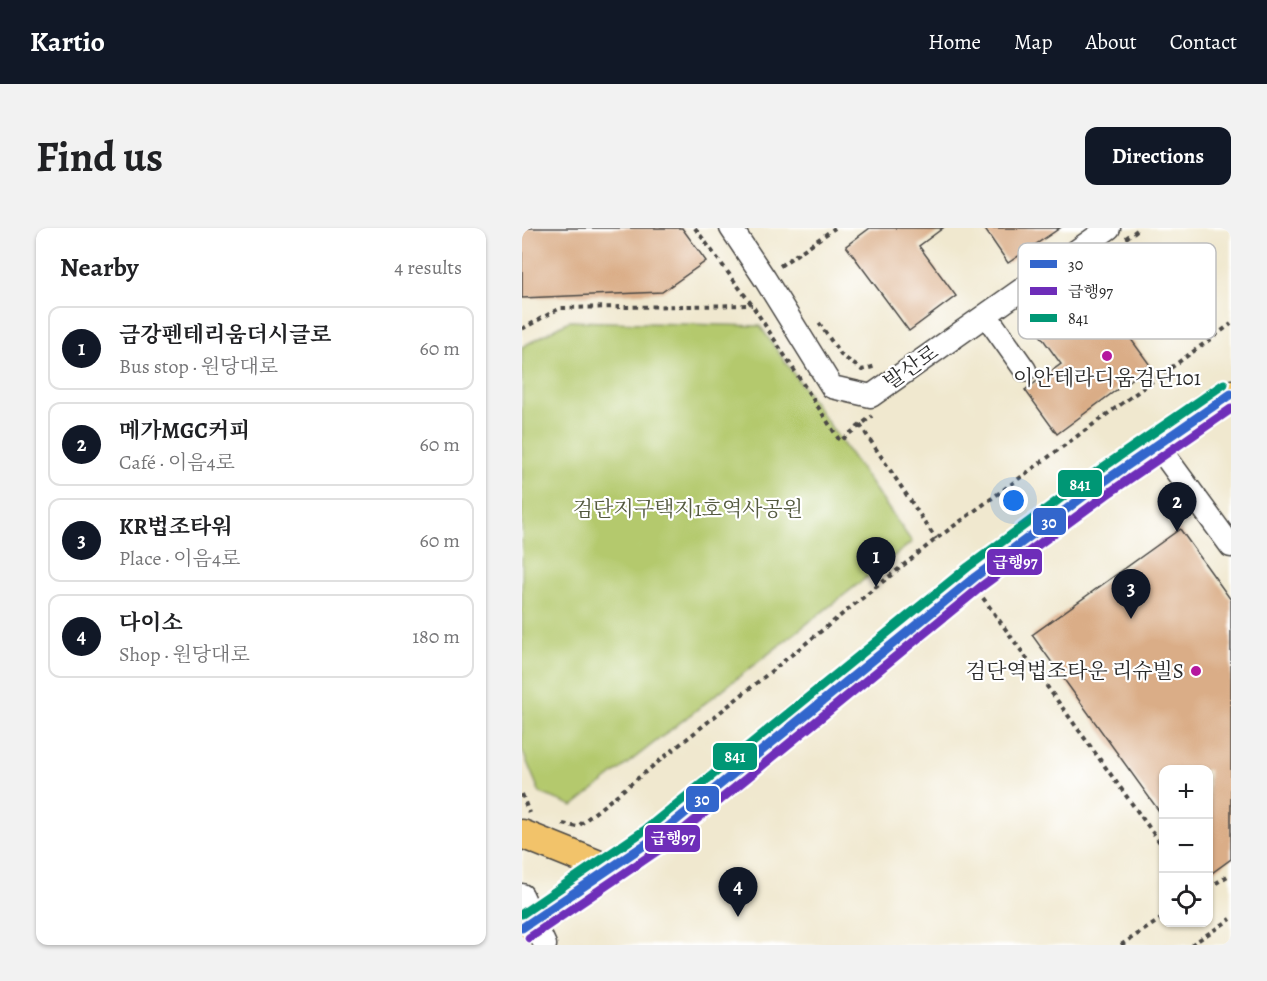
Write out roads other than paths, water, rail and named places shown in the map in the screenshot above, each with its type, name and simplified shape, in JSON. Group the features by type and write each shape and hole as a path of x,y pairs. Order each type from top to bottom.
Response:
{"main road":[{"path":"534,931 609,869 652,840 970,580 1231,394"},
{"path":"526,826 609,869"}],"street":[{"name":"발산로","path":"731,228 832,387 871,396 1018,295"},
{"name":"발산로","path":"1102,243 1115,235"},
{"path":"986,315 1025,370"},
{"path":"1157,445 1231,546"},
{"path":"522,895 534,931"}],"place":[{"name":"이안테라디움검단101","path":"1107,356"},
{"name":"메가MGC커피","path":"1177,532"},
{"name":"금강펜테리움더시글로","path":"876,587"},
{"name":"KR법조타워","path":"1131,619"},
{"name":"검단역법조타운 리슈빌S","path":"1196,671"},
{"name":"다이소","path":"738,917"}],"park label":[{"name":"검단지구택지1호역사공원","path":"688,509"}]}
